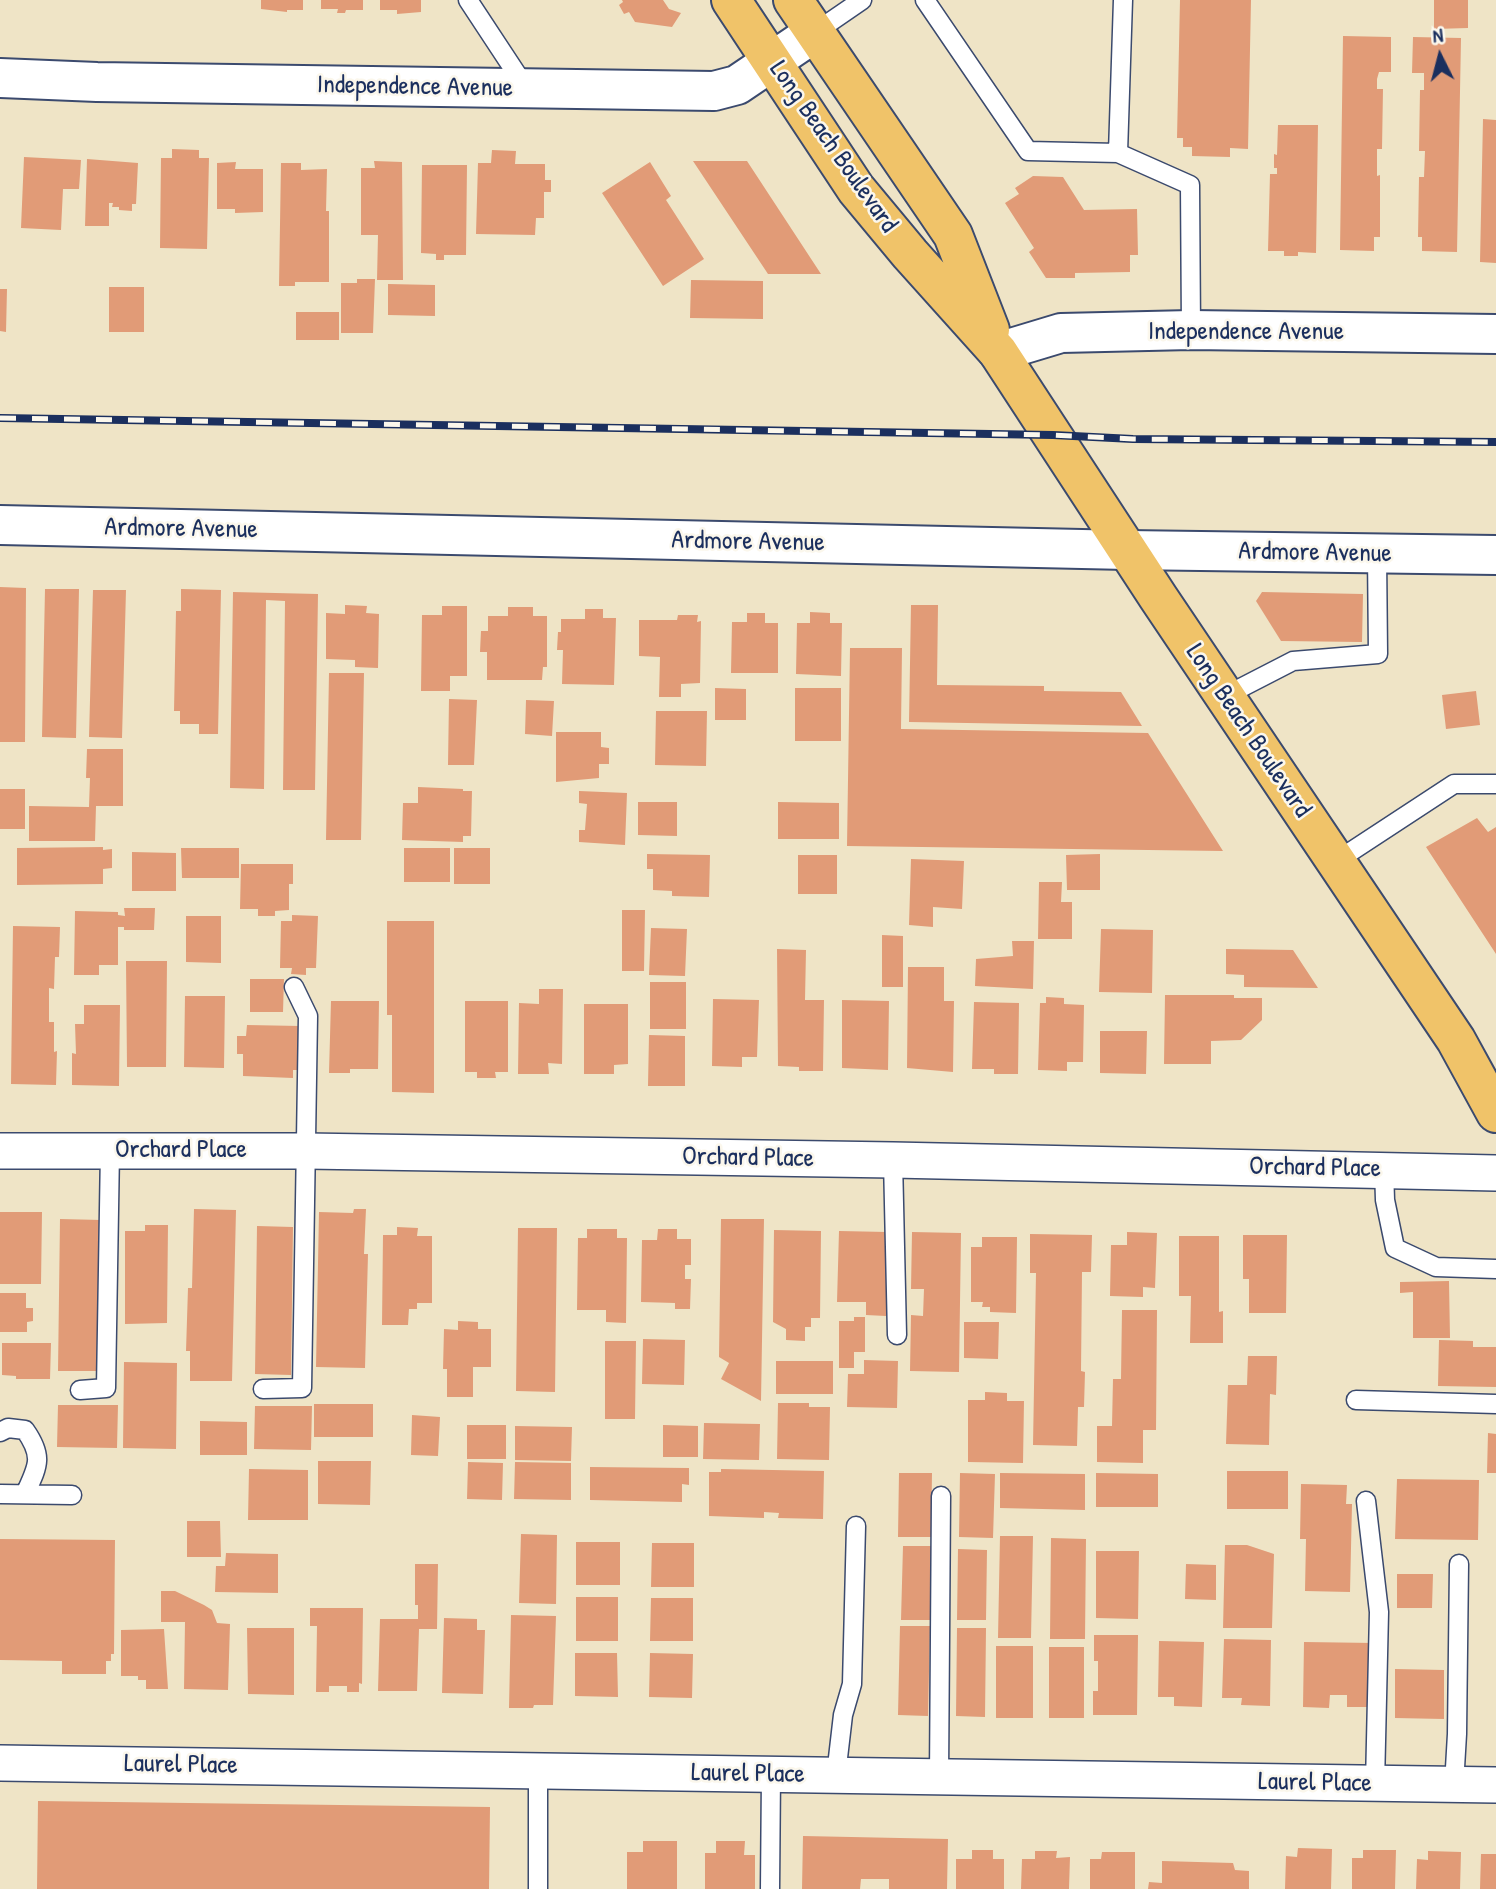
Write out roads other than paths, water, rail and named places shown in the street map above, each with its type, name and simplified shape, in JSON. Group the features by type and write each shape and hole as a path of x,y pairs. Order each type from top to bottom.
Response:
{"main road":[{"name":"Long Beach Boulevard","path":"731,0 856,189 998,352 1456,1040 1496,1113"},
{"name":"Long Beach Boulevard","path":"793,0 953,235 998,352"}],"street":[{"name":"Independence Avenue","path":"0,78 97,82 714,91 737,85 814,33"},
{"name":"Independence Avenue","path":"998,352 1061,333 1191,330 1496,334"},
{"name":"Ardmore Avenue","path":"0,525 1128,550 1496,555"},
{"name":"Orchard Place","path":"0,1151 306,1151 1496,1173"},
{"name":"Laurel Place","path":"0,1763 1496,1785"}],"lane":[{"path":"468,0 526,88"},
{"path":"814,33 862,0"},
{"path":"925,0 1028,151 1118,153 1190,184 1191,330"},
{"path":"1118,153 1123,0"},
{"path":"1225,696 1293,661 1378,654 1377,554"},
{"path":"1335,862 1454,784 1496,784"},
{"path":"262,1389 302,1388 308,1016 294,986"},
{"path":"80,1390 106,1388 110,1150"},
{"path":"893,1160 897,1335"},
{"path":"1384,1169 1385,1200 1395,1248 1436,1267 1496,1269"},
{"path":"1356,1400 1496,1404"},
{"path":"0,1432 8,1428 25,1430 37,1446 38,1465 25,1494"},
{"path":"0,1494 72,1495"},
{"path":"939,1777 941,1496"},
{"path":"1366,1501 1379,1612 1375,1784"},
{"path":"836,1775 843,1715 852,1684 856,1526"},
{"path":"1454,1785 1458,1564"},
{"path":"538,1770 538,1889"},
{"path":"771,1774 771,1889"}],"railway":[{"path":"0,418 1053,435 1133,439 1496,442"}]}
